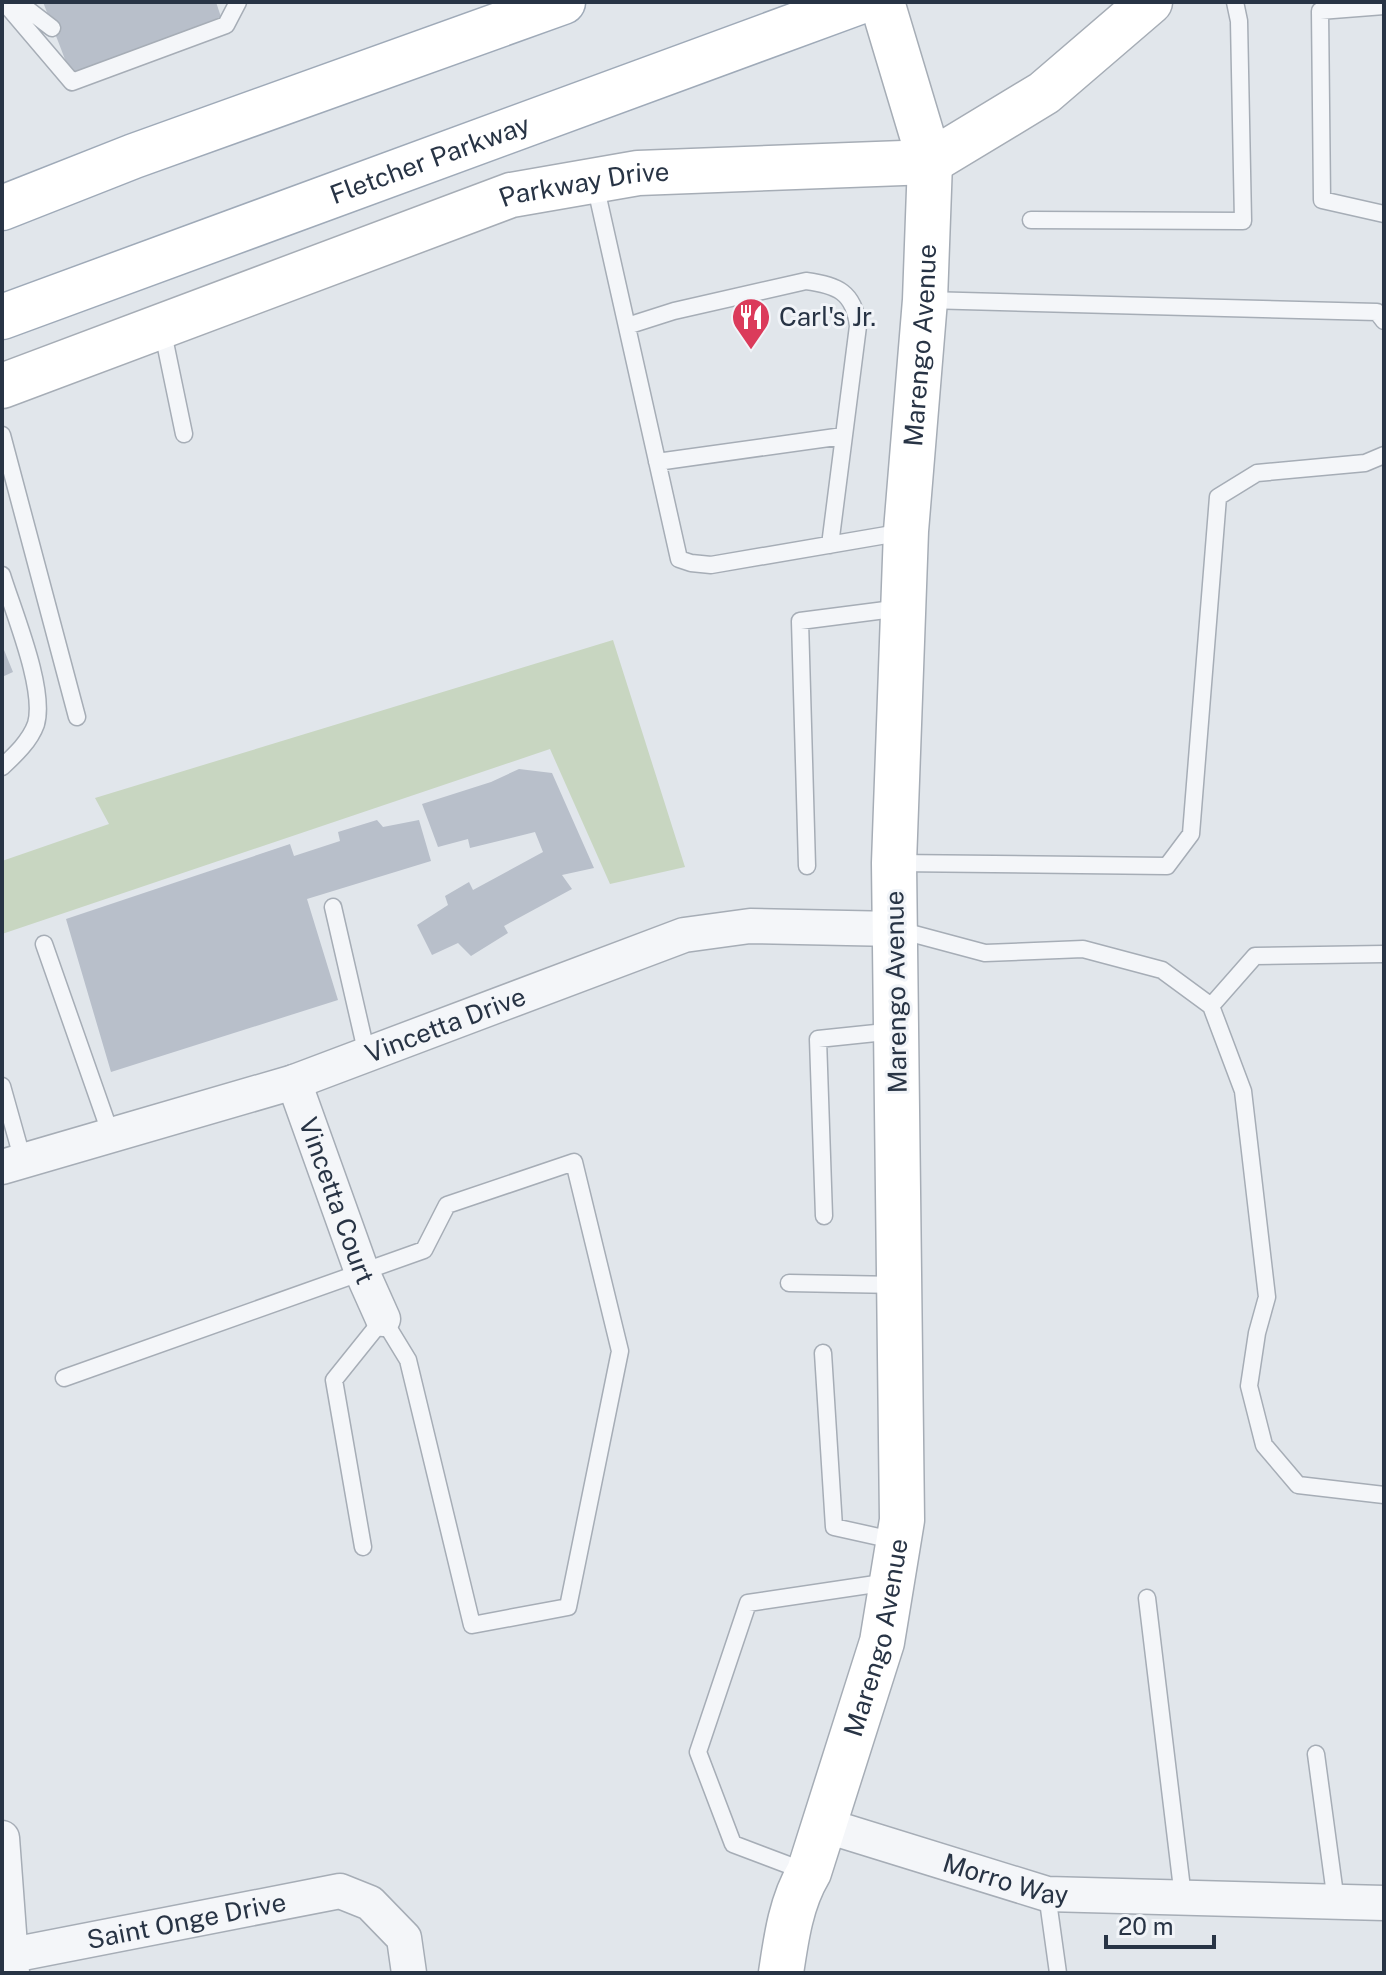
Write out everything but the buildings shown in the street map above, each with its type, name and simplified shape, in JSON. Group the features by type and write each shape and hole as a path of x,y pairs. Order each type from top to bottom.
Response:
{"street":[{"path":"2,208 134,156 563,2"},
{"name":"Fletcher Parkway","path":"2,317 859,2"},
{"name":"Marengo Avenue","path":"781,1973 800,1888 809,1872 882,1642 902,1520 894,863 906,531 925,300 930,162 882,2"},
{"name":"Parkway Drive","path":"2,386 511,195 638,173 930,162 1044,93 1150,2"},
{"name":"Vincetta Drive","path":"12,1164 294,1082 684,935 750,926 896,929"},
{"name":"Vincetta Court","path":"294,1082 362,1272 383,1319"},
{"name":"Morro Way","path":"824,1825 1047,1894 1384,1903"},
{"path":"2,1838 9,1961"},
{"name":"Saint Onge Drive","path":"9,1961 340,1891 370,1903 404,1938 409,1973"}],"lane":[{"path":"7,2 72,82 226,25 238,2"},
{"path":"7,2 62,54"},
{"path":"18,2 52,28"},
{"path":"1031,220 1243,221 1239,21 1235,2"},
{"path":"1384,6 1320,11 1322,200 1384,214"},
{"path":"594,181 679,559 711,565 906,531"},
{"path":"627,326 674,311 806,281 828,284 846,295 856,308 858,326 830,545"},
{"path":"925,300 1377,312 1384,321"},
{"path":"161,326 184,434"},
{"path":"2,435 77,717"},
{"path":"657,462 843,436"},
{"path":"894,863 1167,866 1191,834 1218,497 1257,473 1365,463 1384,455"},
{"path":"2,575 34,676 39,709 29,738 2,767"},
{"path":"807,866 800,621 903,607"},
{"path":"333,907 367,1055"},
{"path":"896,929 985,953 1083,949 1162,970 1211,1006 1243,1091 1267,1297 1257,1333 1249,1386 1264,1445 1298,1485 1384,1495"},
{"path":"44,944 111,1135"},
{"path":"1211,1006 1255,956 1384,954"},
{"path":"824,1216 818,1039 897,1031"},
{"path":"2,1086 12,1164"},
{"path":"64,1378 424,1250 447,1205 574,1162 620,1351 568,1607 472,1625 408,1360 383,1319 334,1380 363,1547"},
{"path":"789,1283 899,1285"},
{"path":"823,1353 834,1527 895,1561"},
{"path":"809,1872 733,1844 698,1752 748,1603 895,1561"},
{"path":"1147,1598 1183,1897"},
{"path":"1316,1754 1336,1902"},
{"path":"1047,1894 1058,1973"}],"green space":[{"path":"613,640 685,867 610,884 550,749 2,934 2,861 109,824 95,798"}],"place":[{"name":"Carl's Jr.","path":"751,351"}]}
